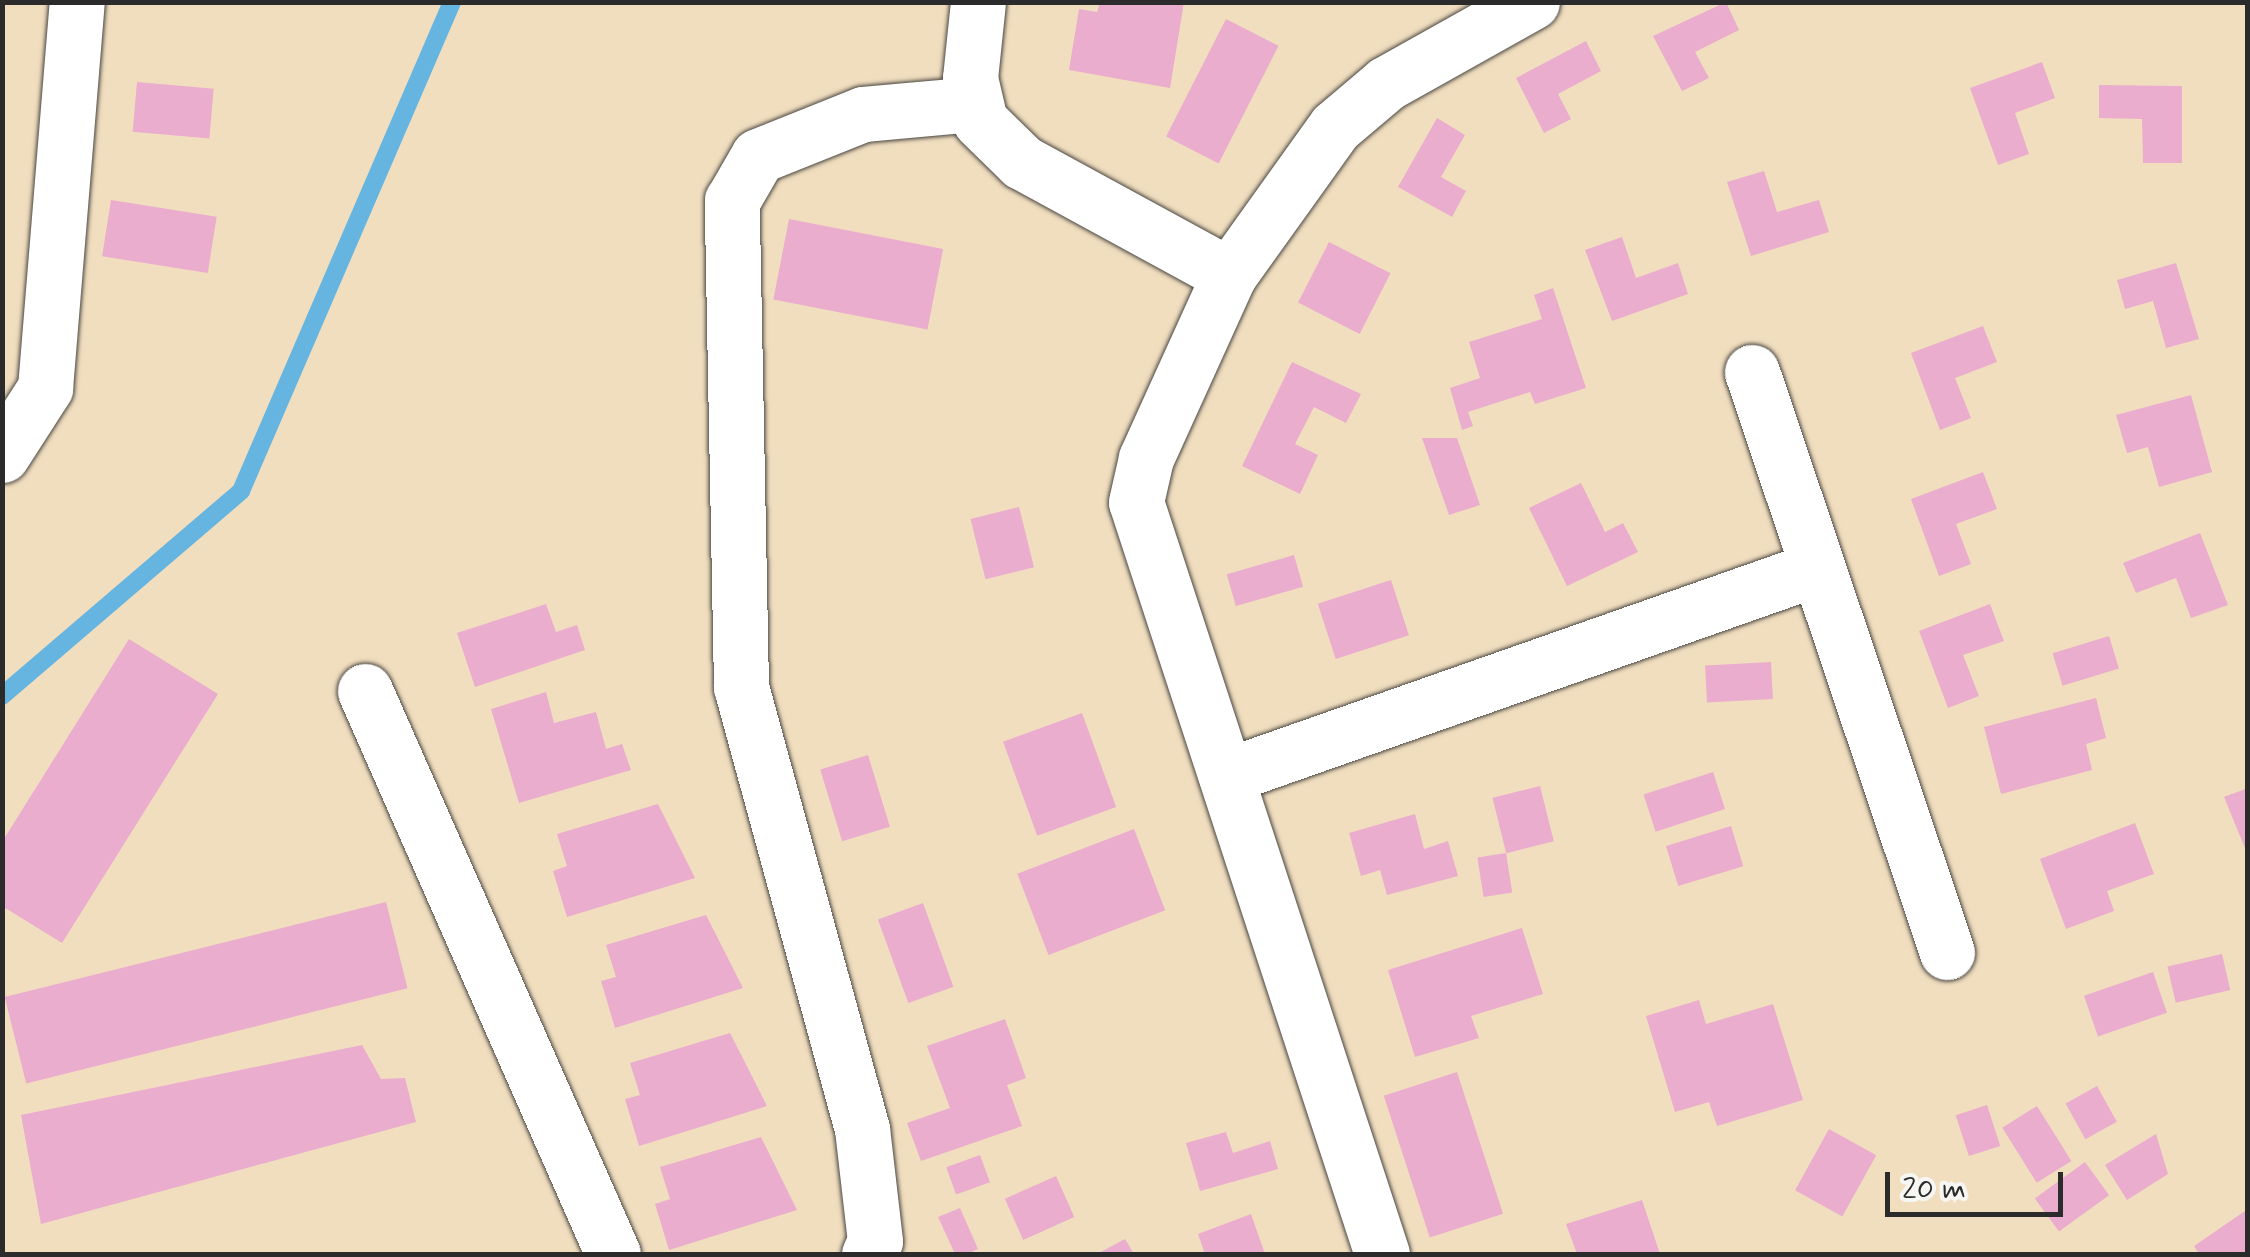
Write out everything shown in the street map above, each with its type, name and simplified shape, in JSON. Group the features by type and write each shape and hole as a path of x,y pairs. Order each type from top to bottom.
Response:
{"street":[{"path":"2,455 45,388 77,2"},
{"path":"978,2 976,104 980,121 1022,162 1229,275"},
{"path":"1382,1254 1136,502 1146,458 1229,275 1335,126 1387,83 1532,2"},
{"path":"869,1254 875,1241 862,1129 741,686 732,201 758,156 863,114 976,104"},
{"path":"1752,372 1947,952"},
{"path":"1226,776 1818,568"},
{"path":"365,691 613,1254"}],"building":[{"path":"1100,2 1184,2 1170,88 1069,70 1079,9 1097,12"},
{"path":"1726,2 1739,30 1695,52 1709,78 1682,91 1653,36"},
{"path":"1226,19 1279,46 1219,163 1166,137"},
{"path":"1586,41 1601,71 1558,94 1571,119 1544,133 1516,78"},
{"path":"2042,62 2055,98 2015,113 2029,154 1998,165 1970,88"},
{"path":"137,82 214,89 209,139 133,132"},
{"path":"2099,85 2182,86 2182,163 2143,163 2142,119 2099,118"},
{"path":"1437,118 1465,135 1441,177 1466,191 1452,217 1398,187"},
{"path":"1764,171 1777,212 1819,200 1829,232 1751,256 1727,182"},
{"path":"111,200 217,217 208,273 102,256"},
{"path":"789,219 943,249 927,329 773,299"},
{"path":"1622,237 1636,278 1678,263 1688,294 1612,321 1585,250"},
{"path":"1329,242 1390,273 1360,334 1298,303"},
{"path":"2176,263 2199,339 2166,348 2153,301 2125,309 2117,280"},
{"path":"1553,288 1586,388 1535,404 1530,392 1468,412 1473,426 1462,430 1450,388 1480,378 1469,342 1542,319 1534,295"},
{"path":"1983,326 1997,362 1955,378 1971,418 1940,430 1911,353"},
{"path":"1292,362 1361,394 1346,423 1314,407 1295,444 1318,455 1300,494 1242,466"},
{"path":"2191,395 2212,472 2159,487 2148,447 2127,453 2116,415"},
{"path":"1422,438 1457,438 1480,505 1449,515"},
{"path":"1983,472 1997,509 1956,524 1971,564 1939,576 1911,499"},
{"path":"1581,483 1605,532 1623,523 1638,552 1567,586 1529,508"},
{"path":"1019,507 1034,567 985,579 970,519"},
{"path":"2200,533 2228,605 2191,618 2176,578 2136,593 2123,563"},
{"path":"1294,555 1303,587 1236,606 1227,574"},
{"path":"1391,580 1409,635 1336,659 1318,604"},
{"path":"546,604 556,632 577,625 585,650 475,687 457,633"},
{"path":"1990,604 2004,641 1963,655 1979,696 1948,708 1919,631"},
{"path":"2109,636 2119,669 2063,686 2053,653"},
{"path":"129,639 218,694 62,943 2,906 2,842"},
{"path":"1771,662 1773,699 1707,702 1705,665"},
{"path":"546,692 554,723 596,712 606,749 622,744 631,770 519,803 491,709"},
{"path":"2096,698 2106,738 2086,744 2092,770 2001,794 1984,727"},
{"path":"1082,713 1116,807 1037,836 1003,742"},
{"path":"868,755 890,827 842,841 820,770"},
{"path":"1713,772 1725,809 1656,832 1644,795"},
{"path":"1540,786 1554,841 1506,853 1492,798"},
{"path":"2248,788 2248,853 2247,853 2224,797"},
{"path":"658,804 695,878 567,917 553,871 567,866 557,834"},
{"path":"1415,814 1424,849 1448,841 1458,876 1387,895 1380,870 1361,876 1349,833"},
{"path":"2135,823 2154,874 2107,891 2114,911 2066,929 2040,859"},
{"path":"1731,826 1743,866 1678,886 1666,846"},
{"path":"1134,829 1165,910 1048,955 1017,874"},
{"path":"1506,853 1512,893 1484,897 1477,858"},
{"path":"386,902 408,988 26,1083 5,997"},
{"path":"923,903 953,987 908,1003 878,919"},
{"path":"706,915 743,988 615,1028 601,981 616,977 606,945"},
{"path":"1522,928 1543,994 1471,1016 1479,1038 1415,1057 1388,970"},
{"path":"2222,954 2230,990 2176,1003 2167,967"},
{"path":"2153,972 2167,1013 2098,1036 2084,996"},
{"path":"1699,1000 1706,1024 1773,1004 1803,1100 1717,1126 1709,1102 1675,1112 1646,1016"},
{"path":"1005,1019 1026,1078 1007,1085 1022,1126 921,1161 907,1123 950,1108 927,1046"},
{"path":"730,1033 767,1106 639,1146 625,1099 640,1095 630,1063"},
{"path":"362,1045 381,1079 405,1078 416,1122 41,1224 21,1115"},
{"path":"1457,1072 1503,1214 1430,1238 1384,1096"},
{"path":"2097,1086 2117,1122 2085,1139 2066,1103"},
{"path":"1987,1105 2000,1146 1969,1156 1956,1115"},
{"path":"2037,1106 2071,1161 2037,1183 2002,1128"},
{"path":"1829,1129 1876,1155 1842,1216 1795,1190"},
{"path":"1226,1132 1233,1153 1270,1141 1278,1169 1200,1191 1186,1143"},
{"path":"2156,1134 2168,1174 2127,1200 2105,1165"},
{"path":"761,1137 797,1210 669,1250 655,1204 670,1199 660,1167"},
{"path":"980,1155 990,1182 956,1195 946,1167"},
{"path":"2085,1162 2109,1195 2059,1232 2035,1198"},
{"path":"1056,1176 1074,1217 1023,1240 1005,1199"},
{"path":"1642,1200 1660,1254 1577,1254 1566,1224"},
{"path":"960,1208 978,1249 967,1254 955,1254 938,1217"},
{"path":"2245,1211 2248,1254 2199,1254 2194,1246"},
{"path":"1251,1214 1265,1254 1205,1254 1198,1234"},
{"path":"1125,1239 1134,1254 1097,1254"}],"waterway":[{"path":"2,696 241,491 452,2"}]}
